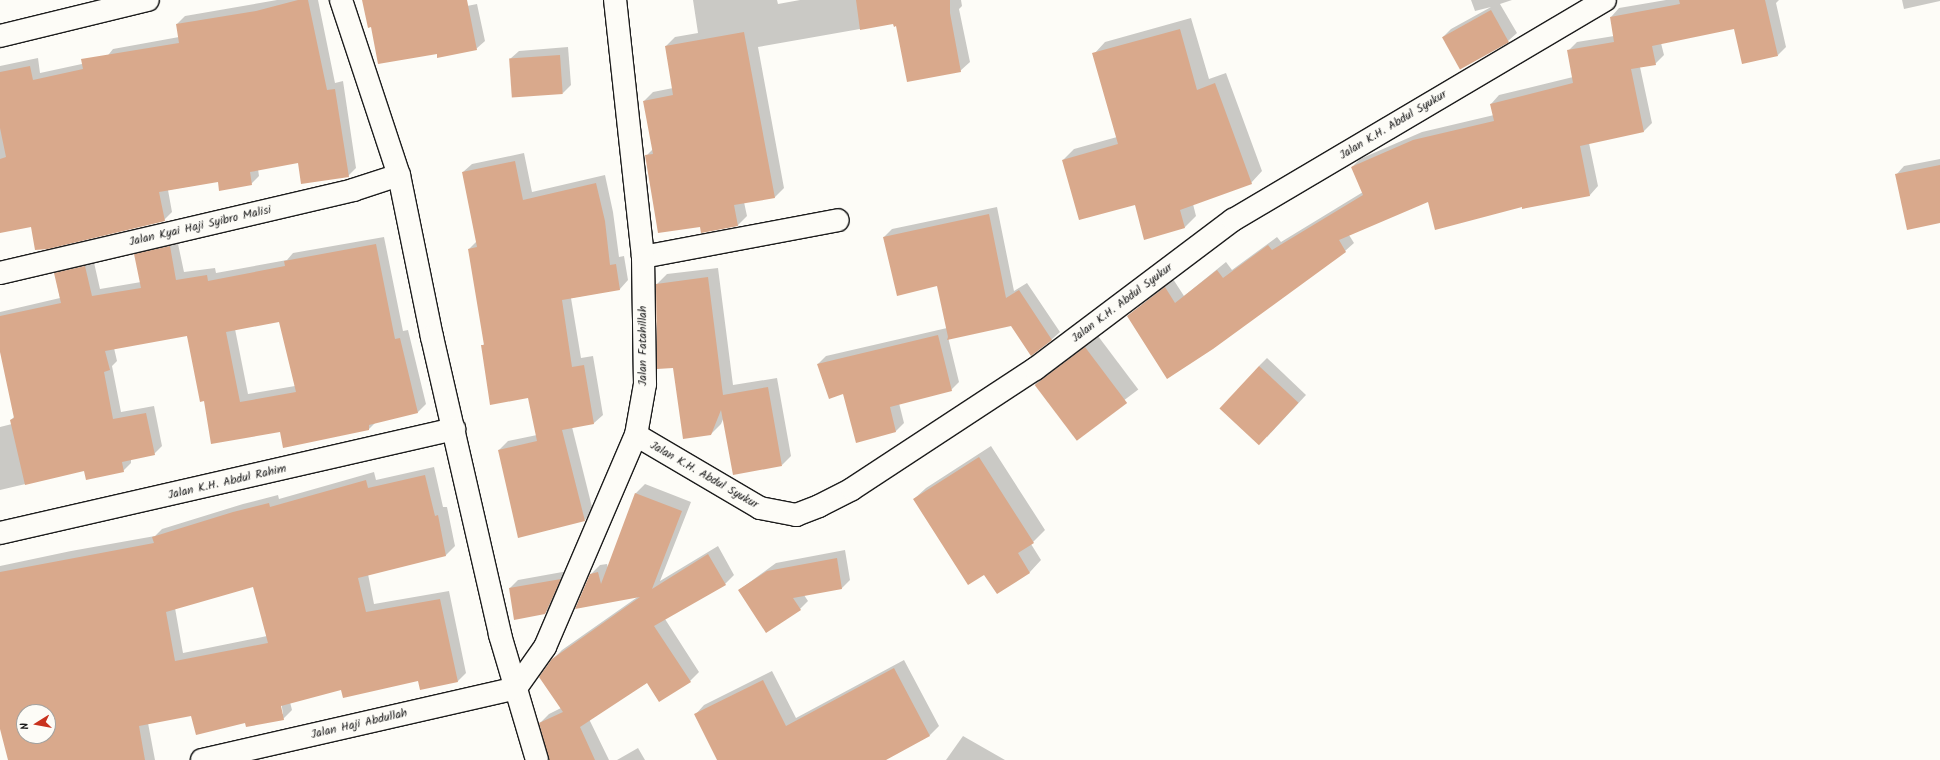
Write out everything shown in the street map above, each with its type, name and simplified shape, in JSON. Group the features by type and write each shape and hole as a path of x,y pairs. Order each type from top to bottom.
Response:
{"street":[{"path":"0,36 148,0"},
{"path":"341,0 399,174 432,337 500,635 537,760"},
{"name":"Jalan Fatahillah","path":"516,688 536,661 551,633 636,435 644,384 643,258 614,0"},
{"name":"Jalan K.H. Abdul Syukur","path":"636,435 760,508 796,516 819,506 852,489 1036,369 1233,220 1605,0"},
{"name":"Jalan Kyai Haji Syibro Malisi","path":"0,274 353,190 399,174"},
{"path":"643,258 838,220"},
{"name":"Jalan K.H. Abdul Rahim","path":"0,533 454,429"},
{"name":"Jalan Haji Abdullah","path":"202,760 516,688"}],"building":[{"path":"298,0 308,0 327,90 335,89 349,177 301,184 298,163 250,172 252,185 219,191 218,182 159,192 165,221 48,249 35,250 31,227 0,233 0,159 6,157 0,128 0,72 30,66 33,80 83,69 81,59 179,43 176,24 256,11"},
{"path":"362,0 467,0 477,50 437,58 437,54 378,64 371,27 368,28"},
{"path":"856,0 950,0 950,13 961,72 907,82 896,26 894,27 893,24 860,30"},
{"path":"1679,0 1765,0 1778,56 1742,64 1734,29 1652,46 1656,65 1631,69 1644,132 1580,146 1590,196 1522,209 1522,207 1435,230 1428,202 1339,240 1346,252 1213,349 1167,379 1127,316 1165,287 1175,303 1217,270 1223,278 1268,245 1272,250 1363,195 1351,167 1413,140 1494,121 1490,104 1573,83 1567,50 1614,42 1610,17 1680,4"},
{"path":"1491,10 1509,42 1460,70 1442,37"},
{"path":"1180,29 1197,90 1215,83 1252,184 1180,210 1185,228 1144,240 1135,205 1079,220 1062,160 1118,144 1092,53"},
{"path":"744,32 775,198 734,205 738,226 701,233 700,227 658,233 645,155 653,154 643,101 673,95 665,46"},
{"path":"560,55 563,94 512,97 509,59"},
{"path":"515,161 523,200 596,183 605,221 610,265 616,264 620,290 562,300 572,367 584,365 594,424 562,430 585,521 518,538 498,450 537,441 528,398 490,405 481,345 484,345 468,249 477,247 462,172"},
{"path":"1940,165 1940,223 1907,230 1895,174"},
{"path":"989,214 1006,298 1019,290 1052,340 1031,356 1011,326 947,340 948,337 937,286 897,296 883,237"},
{"path":"376,244 395,339 400,338 418,413 369,425 369,430 283,448 280,432 211,444 204,401 200,402 187,336 105,351 110,370 104,372 113,419 146,413 155,455 122,462 124,472 86,480 84,471 25,485 10,420 14,418 0,352 0,316 61,303 54,273 85,266 92,296 141,288 134,254 170,246 176,280 207,275 208,281 285,266 284,261","holes":["279,322 296,392 240,402 226,332"]},
{"path":"708,277 723,395 768,387 782,466 733,475 721,410 711,435 683,439 673,368 657,369 656,284"},
{"path":"938,335 952,391 890,407 896,432 856,443 843,394 829,399 817,364"},
{"path":"1085,347 1127,403 1077,441 1035,385"},
{"path":"1259,366 1298,403 1259,445 1219,408"},
{"path":"979,457 1034,543 1018,553 1030,573 997,594 984,575 968,585 913,499"},
{"path":"425,475 435,516 438,515 446,556 358,578 366,612 440,599 458,682 420,690 418,681 343,698 341,690 281,706 284,720 246,727 245,723 196,735 191,716 139,726 145,760 8,760 0,729 0,572 154,543 152,537 233,512 269,503 270,507 366,480 368,488","holes":["253,587 268,643 175,661 166,612"]},
{"path":"635,493 682,511 652,589 708,554 726,585 654,626 691,682 659,702 647,683 580,727 595,760 549,760 539,723 563,712 539,677 552,659 640,597 575,609 590,574 598,572 601,584"},
{"path":"837,558 842,589 793,598 801,610 766,633 738,590 767,571"},
{"path":"561,579 545,614 514,620 509,588"},
{"path":"894,668 930,736 886,760 717,760 694,714 763,680 786,726"}]}
